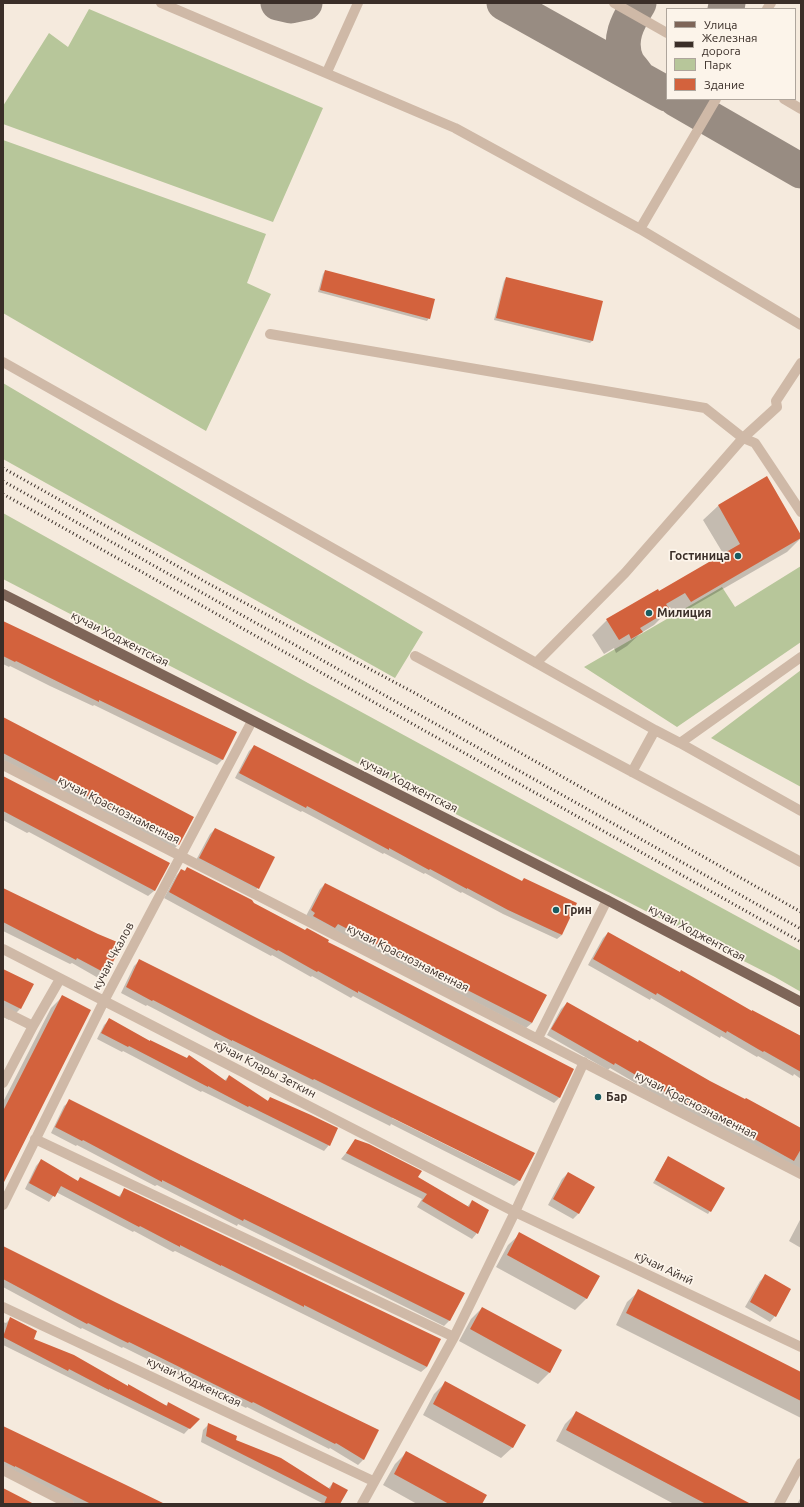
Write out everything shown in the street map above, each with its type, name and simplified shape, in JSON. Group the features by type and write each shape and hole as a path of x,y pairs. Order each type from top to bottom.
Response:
{"main road":[{"name":"кучаи Ходжентская","path":"3,594 607,900 801,1002"}],"street":[{"path":"160,3 327,72 455,128 640,229 801,325"},
{"path":"327,72 358,3"},
{"path":"614,3 666,32"},
{"path":"640,229 715,100"},
{"path":"786,100 801,108"},
{"path":"270,334 705,408 743,438 755,443 801,512"},
{"path":"3,362 801,811"},
{"path":"536,663 625,573 743,438 777,407 776,401 801,363"},
{"path":"415,656 801,862"},
{"path":"680,743 801,657"},
{"name":"кучаи Чкалов","path":"3,1205 104,1002 252,721"},
{"path":"632,772 655,730"},
{"name":"кучаи Краснознаменная","path":"3,765 801,1174"},
{"path":"538,1038 607,900"},
{"name":"кӯчаи Клары Зеткин","path":"3,949 515,1212"},
{"path":"3,1083 60,979"},
{"path":"3,1011 33,1026"},
{"path":"362,1504 373,1481 454,1336 515,1212 584,1062"},
{"path":"35,1139 454,1336"},
{"name":"кӯчаи Айнӣ","path":"515,1212 801,1347"},
{"name":"кучаи Ходженская","path":"3,1307 373,1481"},
{"path":"780,1504 801,1463"},
{"path":"3,1470 69,1504"}],"green space":[{"path":"89,9 323,108 273,222 3,124 3,106 49,33 68,47"},
{"path":"3,140 266,234 247,283 271,294 206,431 3,313"},
{"path":"3,383 423,632 395,678 3,459"},
{"path":"3,513 308,683 801,951 801,992 775,977 397,784 3,579"},
{"path":"801,566 801,642 677,727 584,667 722,587 735,607"},
{"path":"801,670 801,787 711,738"}],"building":[{"path":"325,270 435,299 430,319 320,290"},
{"path":"506,277 603,301 593,341 496,318"},
{"path":"767,476 801,535 801,538 691,602 685,593 666,604 670,610 640,628 643,632 631,639 629,634 619,640 606,619 658,589 659,591 740,544 718,505"},
{"path":"3,621 237,732 223,760 99,700 99,702 3,656"},
{"path":"3,717 194,817 179,845 3,753"},
{"path":"254,745 522,881 524,878 577,903 562,935 508,910 389,848 389,850 307,806 306,808 239,773"},
{"path":"3,776 170,863 155,891 3,811"},
{"path":"215,828 275,857 259,889 199,858"},
{"path":"187,867 252,900 254,903 305,930 307,928 329,940 328,942 574,1069 560,1098 358,991 358,993 278,950 277,951 169,892 181,869 185,871"},
{"path":"325,883 547,995 532,1023 338,924 335,928 313,916 315,913 311,910"},
{"path":"3,888 122,944 107,974 77,958 76,960 3,922"},
{"path":"608,932 680,972 681,970 752,1011 801,1036 801,1072 727,1031 726,1033 657,993 656,995 593,959"},
{"path":"139,959 535,1153 520,1181 314,1079 313,1080 232,1041 126,987"},
{"path":"3,969 34,984 21,1009 3,1000"},
{"path":"62,995 91,1010 3,1184 3,1111"},
{"path":"567,1002 638,1042 639,1040 710,1081 745,1099 746,1098 801,1128 801,1149 794,1161 722,1121 721,1123 685,1102 684,1103 615,1063 614,1065 551,1029"},
{"path":"109,1018 150,1041 187,1058 189,1055 226,1081 229,1075 268,1101 270,1097 338,1128 330,1146 249,1106 248,1107 101,1033"},
{"path":"69,1099 465,1293 450,1321 244,1219 243,1221 162,1180 162,1182 83,1140 82,1141 55,1127"},
{"path":"355,1139 369,1144 422,1171 418,1177 469,1207 472,1200 489,1210 478,1234 422,1201 427,1194 346,1153"},
{"path":"668,1156 725,1188 711,1212 655,1180"},
{"path":"41,1159 78,1181 80,1177 120,1197 124,1188 441,1339 427,1367 304,1305 304,1307 180,1245 180,1247 140,1226 139,1227 61,1186 55,1197 29,1183"},
{"path":"568,1172 595,1187 579,1214 553,1199"},
{"path":"519,1232 600,1276 587,1299 507,1255"},
{"path":"3,1246 379,1430 364,1460 336,1443 335,1444 253,1402 252,1403 129,1342 128,1343 88,1323 87,1324 3,1279"},
{"path":"765,1274 791,1289 776,1317 750,1302"},
{"path":"638,1289 801,1372 801,1401 626,1313"},
{"path":"482,1307 562,1350 550,1373 470,1329"},
{"path":"10,1317 37,1331 34,1339 74,1355 128,1386 128,1384 167,1406 168,1402 200,1419 190,1429 69,1369 68,1371 3,1337"},
{"path":"445,1381 526,1425 513,1448 433,1404"},
{"path":"576,1411 751,1504 706,1504 566,1430"},
{"path":"208,1423 237,1436 236,1440 281,1458 330,1489 333,1482 348,1490 340,1504 324,1504 327,1497 206,1436"},
{"path":"3,1426 165,1504 91,1504 3,1461"},
{"path":"406,1451 487,1495 482,1504 449,1504 394,1474"},
{"path":"3,1488 34,1504 3,1504"}],"taxiway":[{"path":"278,3 291,6 305,3"},
{"path":"504,3 666,93"},
{"path":"638,77 627,62 623,46 625,31 639,3"},
{"path":"726,8 728,3"},
{"path":"678,100 801,171"}],"railway":[{"path":"3,468 211,585 413,692 801,912"},
{"path":"3,481 801,929"},
{"path":"3,494 801,942"}],"place":[{"name":"Гостиница","path":"738,556"},
{"name":"Милиция","path":"649,613"},
{"name":"Грин","path":"556,910"},
{"name":"Бар","path":"598,1097"}]}
